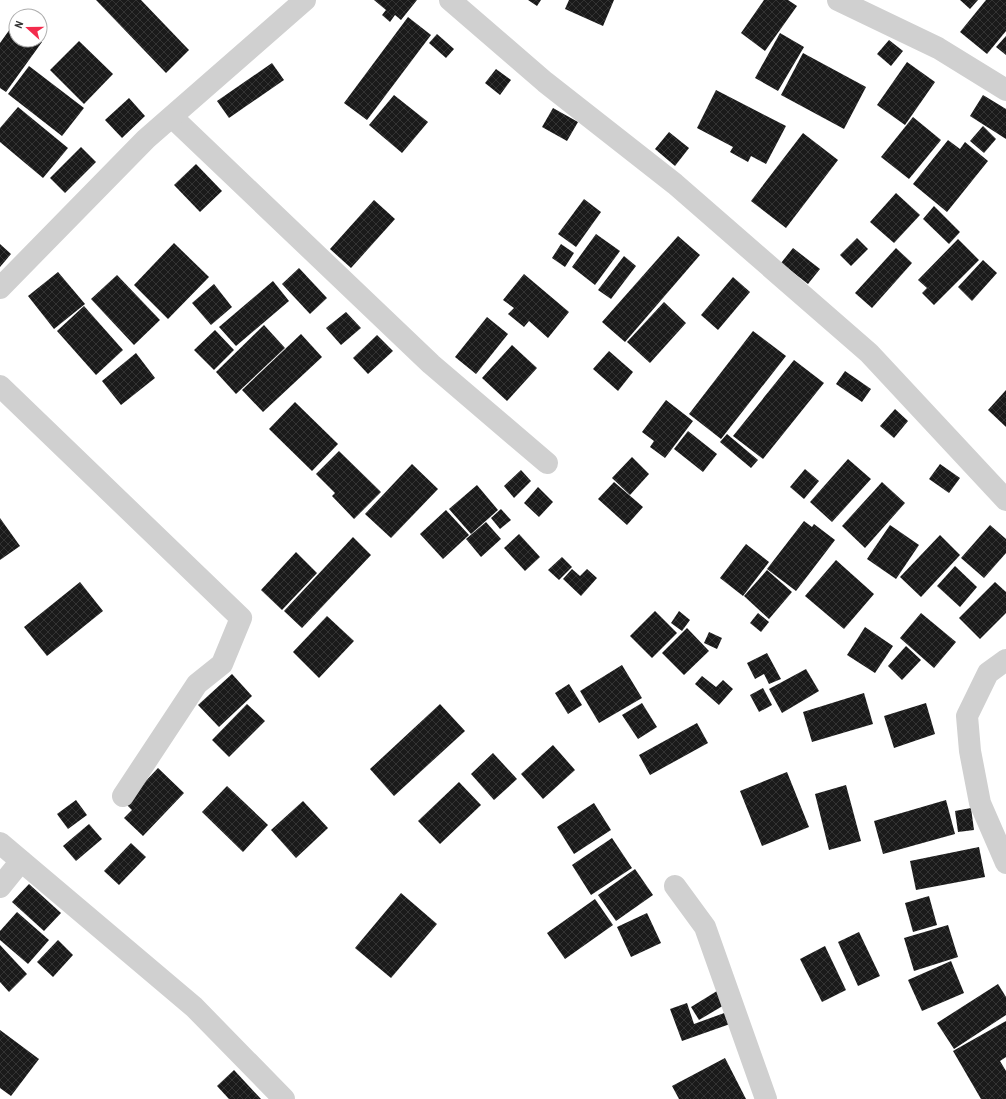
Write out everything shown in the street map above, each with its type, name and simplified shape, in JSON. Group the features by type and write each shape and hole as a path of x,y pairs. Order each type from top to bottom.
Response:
{"street":[{"path":"0,288 146,139 305,0"},
{"path":"450,0 545,82 675,184 869,353 1006,500"},
{"path":"838,0 938,48 1006,90"},
{"path":"172,117 430,364 547,462"},
{"path":"0,386 241,618 222,664 197,684 123,796"},
{"path":"1006,660 988,674 967,716 970,751 980,803 1006,863"},
{"path":"0,844 194,1007 284,1099"},
{"path":"0,887 21,861"},
{"path":"676,886 705,927 766,1099"}],"building":[{"path":"96,0 141,0 189,50 166,73"},
{"path":"374,0 417,0 401,20 395,15 390,22 382,15 386,10"},
{"path":"528,0 541,0 537,6"},
{"path":"569,0 614,0 603,26 565,9"},
{"path":"764,0 788,0 797,6 765,51 741,33"},
{"path":"960,0 978,0 970,9"},
{"path":"986,0 1006,0 1006,31 987,54 960,32"},
{"path":"408,17 431,35 367,120 344,103"},
{"path":"8,32 8,48 38,48 6,92 0,88 0,43"},
{"path":"780,33 804,47 778,91 755,78"},
{"path":"437,34 454,49 446,58 429,43"},
{"path":"1006,36 1006,55 996,47"},
{"path":"889,40 903,51 891,66 877,54"},
{"path":"79,41 113,74 84,104 50,70"},
{"path":"803,53 866,87 844,129 781,95"},
{"path":"907,62 935,82 905,125 877,105"},
{"path":"272,63 284,80 229,118 217,101"},
{"path":"29,66 84,108 62,136 8,94"},
{"path":"496,69 511,80 500,95 485,83"},
{"path":"716,90 786,126 766,164 751,156 748,162 730,152 733,147 697,128"},
{"path":"394,95 428,122 402,153 369,125"},
{"path":"983,95 1006,109 1006,139 970,116"},
{"path":"129,98 145,116 122,138 105,120"},
{"path":"18,107 68,148 43,178 0,142 0,128"},
{"path":"553,108 578,122 567,141 542,127"},
{"path":"913,117 941,140 909,179 881,157"},
{"path":"983,126 996,139 984,153 970,141"},
{"path":"669,132 689,148 675,166 655,149"},
{"path":"803,133 838,160 786,228 751,201"},
{"path":"948,140 960,149 965,142 988,161 947,212 913,184"},
{"path":"81,147 96,162 65,193 50,178"},
{"path":"196,164 222,191 200,212 174,185"},
{"path":"896,193 920,215 894,243 870,222"},
{"path":"584,199 601,212 576,247 558,234"},
{"path":"374,200 395,219 351,268 330,249"},
{"path":"934,206 960,232 949,244 923,219"},
{"path":"596,234 620,251 595,285 572,267"},
{"path":"678,236 700,255 625,342 602,322"},
{"path":"857,238 868,249 851,266 840,255"},
{"path":"958,239 979,260 934,305 922,293 927,288 918,280"},
{"path":"174,243 209,277 168,319 134,285"},
{"path":"0,244 11,254 0,267"},
{"path":"561,244 574,253 565,267 552,258"},
{"path":"793,248 820,269 808,284 781,263"},
{"path":"896,248 912,263 872,308 855,293"},
{"path":"624,256 636,266 611,299 598,290"},
{"path":"983,260 997,273 972,301 958,287"},
{"path":"299,268 327,298 310,314 282,284"},
{"path":"58,272 85,304 54,329 28,296"},
{"path":"524,274 569,312 548,338 529,321 524,327 508,314 514,308 503,300"},
{"path":"117,275 160,320 134,345 91,299"},
{"path":"733,277 750,292 718,330 701,315"},
{"path":"273,281 289,301 236,346 219,327"},
{"path":"214,284 232,307 211,325 192,303"},
{"path":"664,302 686,323 650,363 627,342"},
{"path":"84,306 123,350 96,375 57,331"},
{"path":"346,312 361,328 341,345 326,328"},
{"path":"487,317 508,334 476,374 455,357"},
{"path":"264,325 285,348 236,394 216,372"},
{"path":"215,330 234,350 214,370 194,350"},
{"path":"753,331 786,356 721,439 689,414"},
{"path":"301,334 322,357 263,412 242,390"},
{"path":"377,335 393,351 368,374 353,358"},
{"path":"512,345 537,368 507,401 482,378"},
{"path":"609,351 633,372 618,391 593,369"},
{"path":"136,353 155,378 121,405 102,381"},
{"path":"794,360 824,383 763,459 733,436"},
{"path":"845,371 871,389 862,402 836,384"},
{"path":"1006,390 1006,427 988,410"},
{"path":"666,400 693,421 665,458 650,447 654,441 642,432"},
{"path":"295,402 338,444 312,471 269,429"},
{"path":"895,409 908,421 894,438 880,426"},
{"path":"688,431 717,454 703,472 674,449"},
{"path":"727,434 758,460 751,468 720,442"},
{"path":"339,451 381,492 354,519 332,496 335,493 316,474"},
{"path":"632,457 649,474 630,495 612,478"},
{"path":"848,459 871,479 832,522 810,502"},
{"path":"412,464 438,489 391,538 365,514"},
{"path":"940,464 960,478 949,493 929,479"},
{"path":"805,469 819,481 804,499 790,487"},
{"path":"521,470 531,481 514,498 504,486"},
{"path":"614,482 643,507 627,525 598,499"},
{"path":"882,482 905,503 865,548 842,526"},
{"path":"477,485 498,510 471,534 449,509"},
{"path":"538,487 553,502 539,517 524,503"},
{"path":"501,509 511,520 500,529 491,518"},
{"path":"446,510 469,535 443,559 420,534"},
{"path":"0,518 20,546 0,560"},
{"path":"804,521 812,527 814,524 835,540 796,591 767,569"},
{"path":"486,522 501,539 481,557 466,539"},
{"path":"890,525 919,545 896,579 867,559"},
{"path":"990,525 1006,539 1006,553 984,578 961,558"},
{"path":"519,534 540,557 525,571 504,548"},
{"path":"940,535 960,555 921,597 900,577"},
{"path":"353,537 371,555 302,628 284,611"},
{"path":"746,544 769,562 743,596 720,578"},
{"path":"296,552 317,573 282,610 261,590"},
{"path":"562,557 572,567 559,580 548,570"},
{"path":"836,560 874,594 844,629 805,596"},
{"path":"955,566 977,587 960,607 937,586"},
{"path":"572,569 580,576 587,569 597,578 581,596 563,579"},
{"path":"767,570 792,592 769,619 744,596"},
{"path":"80,582 103,611 47,656 24,627"},
{"path":"995,582 1006,592 1006,613 980,639 959,618"},
{"path":"655,611 677,633 652,658 630,636"},
{"path":"679,611 690,620 682,631 671,623"},
{"path":"758,613 769,622 761,632 750,623"},
{"path":"921,613 956,642 934,668 900,638"},
{"path":"327,616 354,641 319,678 293,652"},
{"path":"865,627 893,646 875,673 847,655"},
{"path":"687,628 709,651 684,675 662,653"},
{"path":"709,632 722,638 717,649 704,643"},
{"path":"906,646 921,660 902,680 888,666"},
{"path":"767,653 781,679 769,684 764,674 755,679 747,663"},
{"path":"622,665 642,698 599,723 580,691"},
{"path":"806,669 819,691 782,713 769,689"},
{"path":"232,674 252,696 219,727 198,705"},
{"path":"702,676 716,687 723,680 733,689 719,705 695,684"},
{"path":"569,684 582,705 568,714 555,693"},
{"path":"763,688 772,705 759,712 750,695"},
{"path":"864,693 873,724 812,742 803,712"},
{"path":"642,703 657,727 638,739 622,715"},
{"path":"926,703 935,734 894,748 884,716"},
{"path":"247,704 265,721 229,757 212,740"},
{"path":"440,704 465,731 394,796 370,769"},
{"path":"697,723 708,743 650,775 639,755"},
{"path":"553,745 575,770 543,799 521,774"},
{"path":"493,753 517,779 494,800 471,774"},
{"path":"158,768 184,793 143,836 124,818 132,810 125,803"},
{"path":"787,772 809,827 762,846 740,791"},
{"path":"459,782 481,805 440,844 418,821"},
{"path":"846,785 861,841 829,850 815,794"},
{"path":"227,786 268,825 243,852 202,812"},
{"path":"76,800 87,815 68,829 57,814"},
{"path":"946,800 955,834 883,854 874,821"},
{"path":"303,801 328,828 296,858 271,830"},
{"path":"594,803 611,830 574,854 557,827"},
{"path":"971,808 974,830 958,832 955,811"},
{"path":"89,824 102,839 76,861 63,846"},
{"path":"612,838 632,868 591,895 572,865"},
{"path":"131,843 146,857 119,885 104,871"},
{"path":"979,847 985,877 916,890 910,861"},
{"path":"635,869 653,895 616,921 598,895"},
{"path":"29,884 61,913 44,931 12,902"},
{"path":"401,893 437,924 391,978 355,948"},
{"path":"929,896 937,925 913,932 905,903"},
{"path":"595,899 613,925 565,959 547,933"},
{"path":"17,912 49,940 28,964 0,940 0,931"},
{"path":"647,913 661,943 631,957 617,927"},
{"path":"948,925 958,957 914,971 904,938"},
{"path":"859,932 880,976 858,986 838,942"},
{"path":"58,940 73,955 53,977 37,962"},
{"path":"0,945 27,974 9,992 0,982"},
{"path":"825,946 846,990 822,1002 800,959"},
{"path":"951,961 964,993 922,1011 908,980"},
{"path":"998,984 1006,997 1006,1015 954,1049 937,1023"},
{"path":"717,991 726,1004 699,1020 691,1007"},
{"path":"687,1003 694,1024 727,1012 730,1024 682,1041 670,1009"},
{"path":"1006,1021 1006,1057 1000,1061 1006,1071 1006,1099 981,1099 953,1051"},
{"path":"0,1030 39,1059 11,1096 0,1088"},
{"path":"725,1058 746,1099 679,1099 672,1086"},
{"path":"234,1070 261,1099 229,1099 217,1086"}]}
